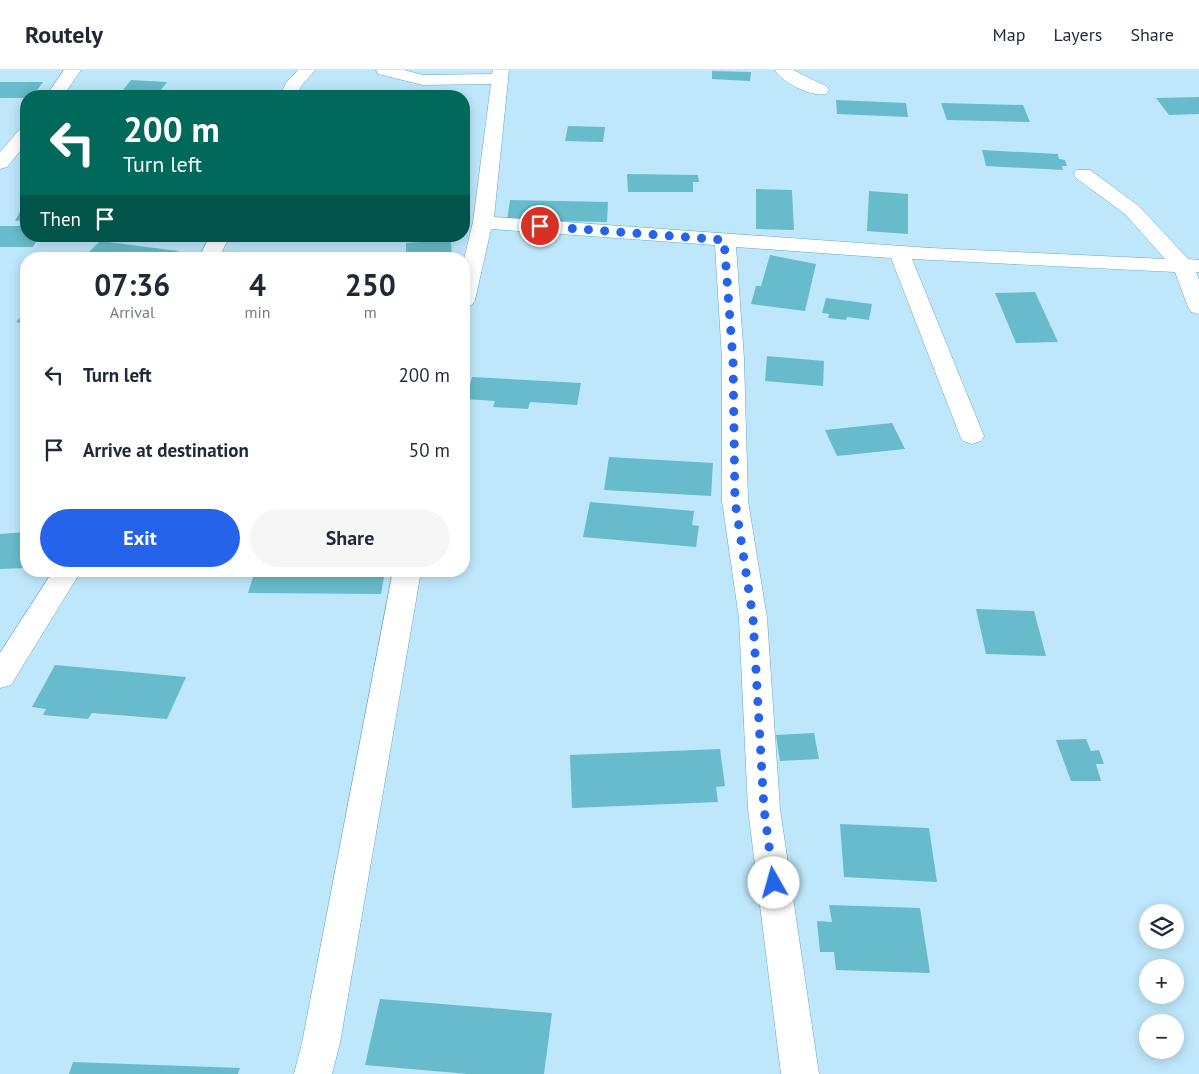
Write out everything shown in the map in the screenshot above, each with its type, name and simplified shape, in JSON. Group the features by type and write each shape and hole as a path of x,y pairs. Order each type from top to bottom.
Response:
{"street":[{"path":"58,90 73,70"},
{"path":"291,90 294,83 306,70"},
{"path":"384,70 423,80 500,74 483,222 470,275"},
{"path":"783,70 790,77 820,90"},
{"path":"0,163 20,140"},
{"path":"1083,174 1132,210 1191,266 1199,308"},
{"path":"483,222 1092,264 1191,266"},
{"path":"724,240 733,360 735,501 753,618 764,809 800,1074"},
{"path":"900,252 972,436"},
{"path":"0,677 63,577"},
{"path":"313,1074 322,1043 406,577"}],"building":[{"path":"712,71 751,72 750,81 712,79"},
{"path":"131,80 167,82 161,90 123,90"},
{"path":"0,82 43,82 37,90 20,90 20,98 0,98"},
{"path":"1199,97 1199,114 1169,115 1156,98"},
{"path":"836,100 906,103 908,117 837,114"},
{"path":"941,103 1023,105 1030,122 947,120"},
{"path":"568,126 605,127 603,142 565,141"},
{"path":"982,150 1058,154 1059,159 1065,160 1067,166 1062,166 1063,170 986,166"},
{"path":"627,174 698,175 699,182 693,182 693,192 628,192"},
{"path":"756,189 792,190 794,230 756,229"},
{"path":"869,191 908,194 908,234 867,231"},
{"path":"510,200 608,202 607,222 507,220"},
{"path":"20,212 20,221 15,221"},
{"path":"0,226 20,226 20,242 36,242 33,247 0,247"},
{"path":"99,242 178,251 177,252 89,252"},
{"path":"451,242 452,252 406,252 406,243"},
{"path":"770,255 816,264 805,311 751,304 756,286 761,286"},
{"path":"1035,292 1058,342 1016,343 995,293"},
{"path":"826,298 872,304 869,320 847,317 846,320 828,318 829,314 822,313"},
{"path":"767,356 824,361 823,386 765,381"},
{"path":"472,377 581,383 577,405 530,402 528,409 493,407 495,401 470,399"},
{"path":"892,423 905,449 837,456 825,430"},
{"path":"609,457 713,463 711,496 604,490"},
{"path":"590,502 694,511 692,525 699,526 696,547 583,537"},
{"path":"20,532 20,568 0,569 0,534"},
{"path":"253,577 384,577 381,594 248,593"},
{"path":"976,609 1034,611 1046,656 986,654"},
{"path":"55,665 186,677 167,719 92,713 88,719 43,715 46,709 32,707"},
{"path":"814,733 819,759 780,761 776,735"},
{"path":"1086,739 1091,751 1099,750 1104,764 1096,764 1101,781 1071,781 1056,740"},
{"path":"720,749 725,786 716,787 718,802 572,808 570,755"},
{"path":"840,824 929,828 937,882 844,877"},
{"path":"829,905 920,908 930,973 836,970 834,952 820,952 817,921 832,922"},
{"path":"380,999 552,1013 544,1074 468,1074 365,1065"},
{"path":"73,1062 240,1068 238,1074 69,1074"}],"route":[{"path":"540,226 724,240 733,360 735,501 753,618 764,809 774,883"}]}
